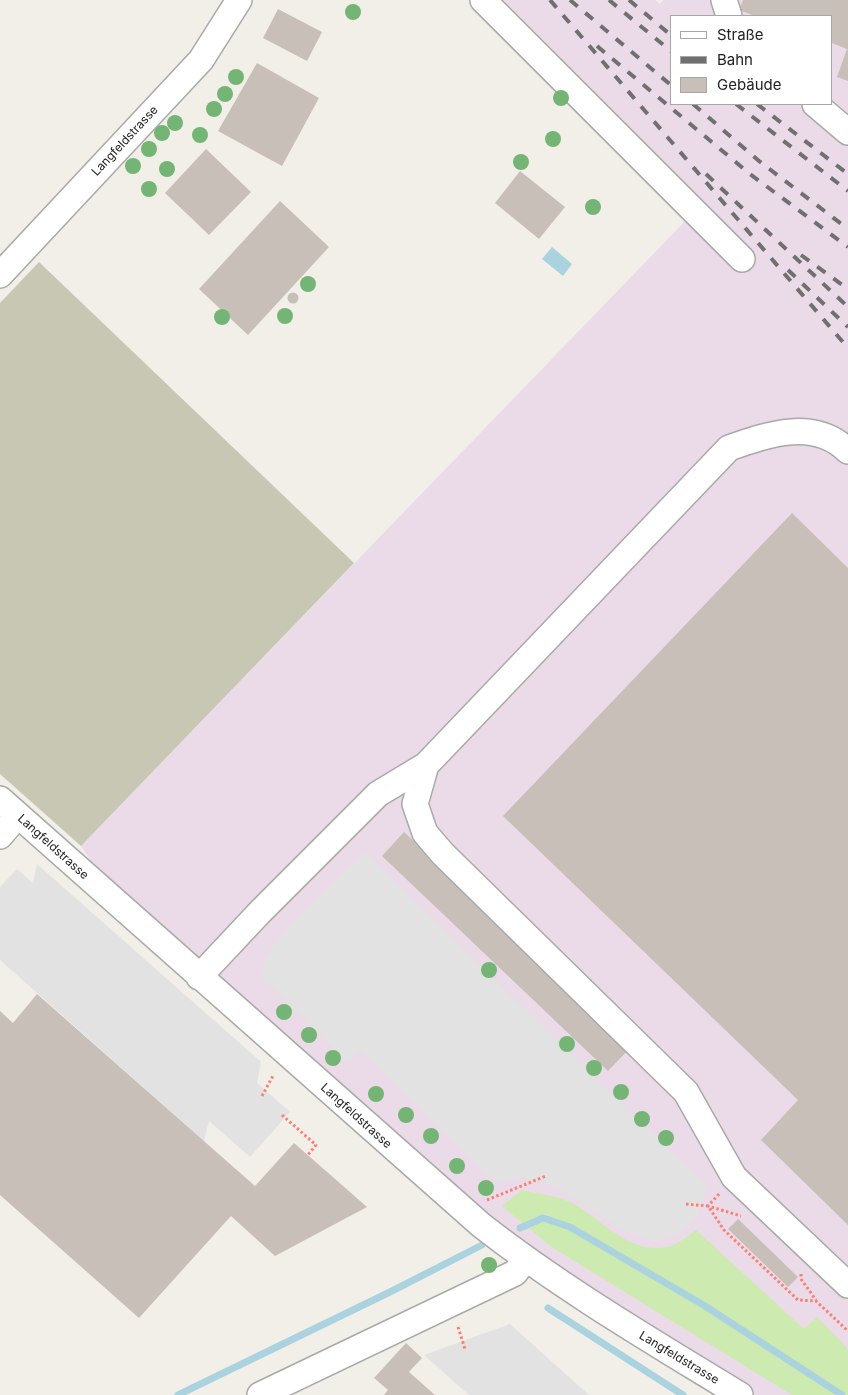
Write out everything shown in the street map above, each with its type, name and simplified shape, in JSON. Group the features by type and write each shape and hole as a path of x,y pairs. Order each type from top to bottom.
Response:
{"street":[{"name":"Langfeldstrasse","path":"0,275 201,60 238,0"},
{"path":"484,0 742,259"},
{"path":"724,0 729,15"},
{"path":"816,105 848,132"},
{"path":"199,976 378,794 426,765 729,448 772,433 811,432 836,439 848,451"},
{"path":"426,765 415,804 425,833 443,854 686,1092 734,1177 848,1285"},
{"name":"Langfeldstrasse","path":"0,799 437,1188 525,1260 588,1302 740,1395"},
{"path":"0,836 18,816"},
{"path":"260,1395 515,1273 525,1260"}],"path":[{"path":"282,1114 316,1145 307,1156"},
{"path":"479,1203 546,1176"},
{"path":"686,1204 708,1206 724,1230 798,1300 816,1301 848,1331"}],"shaded area":[{"path":"499,0 655,0 660,4 663,0 848,0 848,1395 741,1395 525,1260 122,909 81,846 689,217"},
{"path":"39,262 354,563 81,846 0,774 0,303"},
{"path":"365,852 635,1117 707,1185 698,1215 680,1232 655,1242 623,1230 555,1186 522,1177 498,1182 488,1175 360,1050 348,1063 261,977 267,957 280,936"},
{"path":"37,864 261,1062 257,1083 290,1112 250,1157 209,1121 204,1141 0,960 0,887 17,869 33,883"},
{"path":"510,1324 589,1395 469,1395 424,1355"}],"green space":[{"path":"522,1190 568,1201 620,1236 645,1247 659,1248 673,1245 696,1230 804,1329 817,1317 848,1349 848,1395 792,1395 550,1246 502,1206"}],"water":[{"path":"552,247 572,264 563,276 542,259"}],"building":[{"path":"743,0 848,0 848,81 837,77 847,49 833,43 833,15 752,15 739,10"},
{"path":"278,9 322,32 307,61 263,38"},
{"path":"257,63 319,98 282,166 218,131"},
{"path":"206,149 251,192 209,235 165,193"},
{"path":"520,171 565,207 539,239 495,203"},
{"path":"280,201 329,247 248,335 199,289"},
{"path":"293,292 299,298 293,304 287,298"},
{"path":"792,513 848,568 848,1225 761,1140 798,1100 503,816"},
{"path":"404,832 631,1047 608,1071 382,856"},
{"path":"37,994 255,1186 294,1143 367,1207 275,1256 231,1216 139,1318 0,1195 0,1011 13,1023"},
{"path":"738,1219 798,1277 788,1287 728,1229"},
{"path":"406,1343 422,1358 409,1372 435,1395 384,1395 388,1390 374,1378"}],"waterway":[{"path":"520,1228 543,1218 570,1227 705,1306 842,1395"},
{"path":"178,1395 482,1245"},
{"path":"548,1308 683,1395"}],"railway":[{"path":"550,0 848,348"},
{"path":"570,0 670,84"},
{"path":"609,0 670,50"},
{"path":"629,0 670,34"},
{"path":"597,46 750,174 848,247"},
{"path":"694,105 759,161 848,229"},
{"path":"737,105 848,191"},
{"path":"758,105 848,174"},
{"path":"706,174 848,307"},
{"path":"801,255 848,289"},
{"path":"788,270 848,327"}]}
